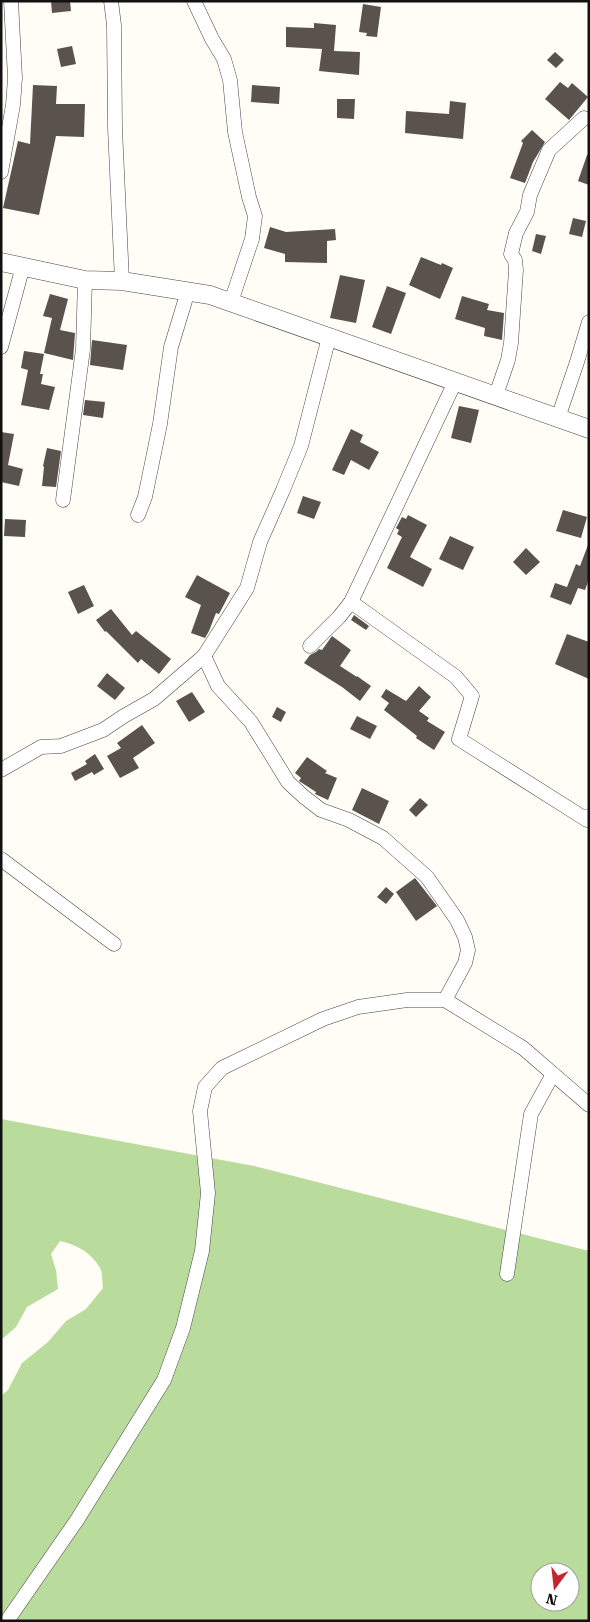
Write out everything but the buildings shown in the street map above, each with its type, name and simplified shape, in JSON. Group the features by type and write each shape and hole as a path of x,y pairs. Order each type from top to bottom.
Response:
{"street":[{"path":"1,172 13,105 15,78 11,1"},
{"path":"111,1 114,25 115,128 122,281"},
{"path":"194,1 224,59 230,80 235,132 255,216 252,239 231,302"},
{"path":"496,395 508,360 511,343 516,270 515,260 511,254 516,233 527,212 530,196 549,150 584,118"},
{"path":"1,262 85,280 122,281 210,295 589,429"},
{"path":"1,347 23,266"},
{"path":"63,500 83,349 85,280"},
{"path":"138,515 145,497 156,442 171,347 188,291"},
{"path":"558,418 589,322"},
{"path":"1,770 41,747 61,746 103,730 154,699 204,656 247,588 260,542 301,446 329,337"},
{"path":"310,646 351,602 455,382"},
{"path":"351,602 456,677 472,696 459,739 587,820 589,816"},
{"path":"204,656 218,686 251,722 288,782 321,810 349,820 383,838 427,877 457,920 465,937 468,950 465,963 445,1000"},
{"path":"1,859 114,944"},
{"path":"7,1621 77,1520 164,1380 183,1328 202,1251 208,1193 200,1111 205,1087 222,1068 323,1019 358,1007 406,1000 445,1000 523,1048 589,1105"},
{"path":"507,1274 531,1114 553,1074"}],"green space":[{"path":"1,1119 254,1166 589,1251 589,1621 1,1621 1,1396 8,1390 22,1363 48,1342 66,1321 86,1309 103,1288 101,1270 93,1258 78,1247 60,1241 51,1254 56,1270 58,1289 27,1307 16,1327 1,1340"}]}
